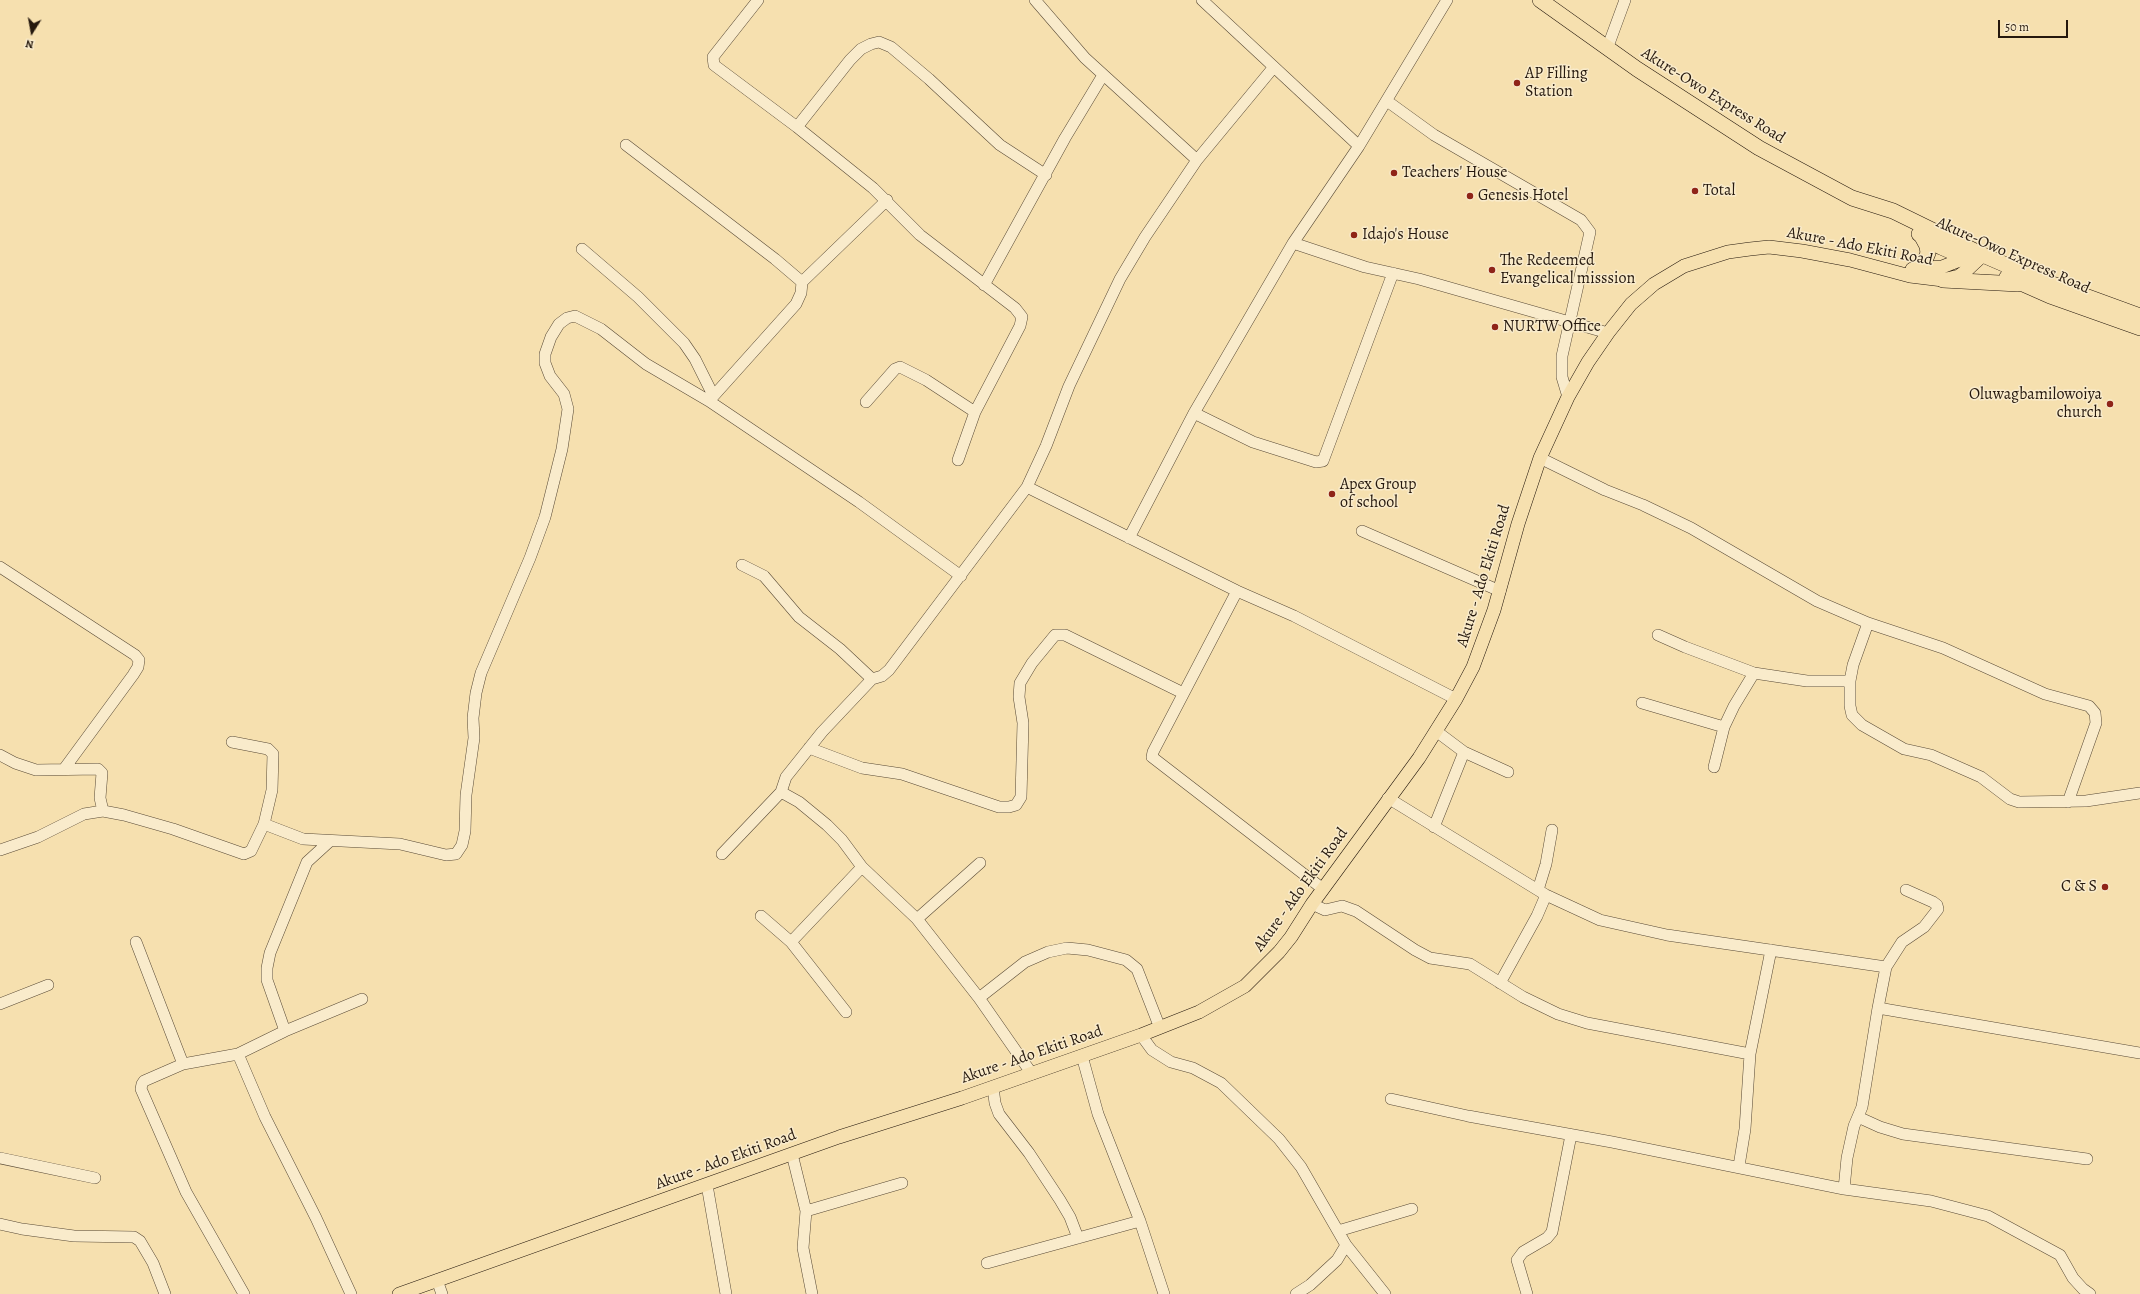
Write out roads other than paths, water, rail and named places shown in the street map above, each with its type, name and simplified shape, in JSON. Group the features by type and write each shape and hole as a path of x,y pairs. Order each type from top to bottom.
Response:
{"highway":[{"name":"Akure-Owo Express Road","path":"1540,0 1607,48 1759,148 1852,198 1876,207 1893,211 2023,284 2140,328"},
{"name":"Akure-Owo Express Road","path":"1876,207 1891,219 1941,247 1974,257 2140,316"},
{"path":"1915,269 1924,263 1928,253 1927,246 1922,235"},
{"path":"1944,280 2023,284"}],"main road":[{"name":"Akure - Ado Ekiti Road","path":"399,1294 792,1154 1032,1074 1141,1035 1199,1012 1245,986 1279,952 1436,731 1456,699 1473,667 1500,591 1518,524 1540,458 1568,397 1608,332 1620,316 1643,293 1667,275 1704,258 1728,252 1769,248 1802,251 1891,270 1910,276 1944,280"},
{"path":"1891,270 1898,266 1915,269 1942,267 1974,257"},
{"path":"1944,280 1959,276 1974,257"}],"street":[{"path":"758,0 713,57 712,61 714,65 797,127 887,200 920,235 1015,308 1022,318 1020,326 975,412 958,460"},
{"path":"1035,0 1085,58 1197,160"},
{"path":"1202,0 1273,68 1359,146"},
{"path":"1129,538 1194,413 1293,243 1387,102 1447,0"},
{"path":"1607,48 1625,0"},
{"path":"797,127 850,60 861,49 879,42 891,47 919,70 1000,145 1046,175"},
{"path":"722,854 781,792 781,787 786,777 809,748 872,679 882,676 889,670 961,576 1006,512 1026,487 1046,446 1069,386 1120,279 1144,237 1197,160 1273,68"},
{"path":"984,285 1103,75"},
{"path":"1387,102 1460,151 1581,220 1590,232 1562,356 1562,377 1568,397"},
{"path":"626,145 775,259 802,282"},
{"path":"711,398 796,304 801,293 802,282 887,200"},
{"path":"1293,243 1365,267 1393,273 1608,332"},
{"path":"582,249 638,297 684,343 694,359 711,398"},
{"path":"1194,413 1254,442 1316,462 1323,461 1393,273"},
{"path":"264,824 303,839 400,844 446,855 456,854 462,845 466,831 466,795 474,738 473,718 476,693 481,673 530,558 545,517 567,424 568,409 564,394 550,376 545,363 545,354 551,337 560,324 567,318 575,316 587,321 646,364 711,398 961,576"},
{"path":"866,402 895,369 900,367 926,380 975,412"},
{"path":"1540,458 1605,490 1643,504 1691,528 1749,560 1793,589 1868,623 1943,648 2045,694 2089,706 2095,713 2096,723 2068,802"},
{"path":"1026,487 1237,591 1294,616 1456,699"},
{"path":"1362,531 1500,591"},
{"path":"742,565 764,576 790,603 799,617 840,649 872,679"},
{"path":"0,567 135,655 139,660 136,671 64,769"},
{"path":"1237,591 1183,693 1153,752 1152,757 1323,889"},
{"path":"1868,623 1852,664 1850,681 1850,706 1852,715 1862,725 1904,749 1930,755 1981,777 1997,790 2018,802 2068,802 2140,793"},
{"path":"809,748 862,768 902,774 999,807 1009,807 1016,805 1021,796 1022,723 1019,697 1020,683 1032,663 1055,635 1066,635 1183,693"},
{"path":"1658,635 1685,647 1754,673 1807,681 1850,681"},
{"path":"1714,766 1724,727 1734,706 1754,673"},
{"path":"1642,703 1724,727"},
{"path":"1436,731 1464,752 1508,772"},
{"path":"0,850 38,837 84,814 103,811 124,815 172,829 244,854 251,851 264,824 272,790 273,754 268,749 232,742"},
{"path":"1434,827 1464,752"},
{"path":"0,755 15,763 36,770 100,770 100,798 103,811"},
{"path":"781,792 799,802 827,825 842,840 862,868 917,919 979,998 1032,1074"},
{"path":"1388,798 1542,893 1600,920 1667,936 1886,967"},
{"path":"1500,983 1537,916 1552,830"},
{"path":"285,1031 267,980 267,968 270,953 307,862 330,841"},
{"path":"917,919 980,863"},
{"path":"791,942 862,868"},
{"path":"1844,1188 1847,1158 1854,1126 1862,1107 1886,967 1902,942 1924,927 1938,909 1937,905 1933,902 1906,890"},
{"path":"1312,904 1325,910 1338,906 1347,907 1430,958 1470,964 1500,983 1558,1014 1587,1023 1750,1054"},
{"path":"761,916 791,942 846,1012"},
{"path":"136,942 183,1064"},
{"path":"979,998 1025,962 1048,952 1067,948 1088,950 1126,960 1137,969 1160,1028"},
{"path":"1738,1166 1746,1123 1750,1054 1771,950"},
{"path":"0,1004 48,985"},
{"path":"244,1294 186,1192 142,1089 144,1081 183,1064 238,1054 285,1031 362,999"},
{"path":"1878,1008 1969,1025 2140,1053"},
{"path":"1141,1035 1152,1050 1171,1062 1193,1068 1221,1083 1279,1139 1301,1167 1346,1245 1385,1294"},
{"path":"238,1054 265,1117 310,1206 351,1294"},
{"path":"1082,1056 1098,1114 1140,1221 1164,1294"},
{"path":"993,1087 995,1103 999,1114 1029,1153 1060,1200 1070,1217 1078,1238"},
{"path":"1391,1099 1844,1188 1931,1201 1988,1216 2060,1255 2073,1278 2090,1294"},
{"path":"1858,1116 1880,1127 1903,1134 2087,1159"},
{"path":"1527,1294 1517,1260 1523,1252 1547,1238 1552,1232 1571,1135"},
{"path":"792,1154 806,1211 803,1248 812,1294"},
{"path":"0,1158 95,1178"},
{"path":"806,1211 902,1183"},
{"path":"708,1185 726,1294"},
{"path":"1338,1230 1412,1209"},
{"path":"987,1263 1140,1221"},
{"path":"0,1224 22,1229 74,1236 134,1237 140,1241 153,1263 165,1294"},
{"path":"1296,1294 1310,1285 1337,1260 1346,1245"},
{"path":"437,1280 442,1294"}],"place":[{"name":"AP Filling Station","path":"1517,83"},
{"name":"Teachers' House","path":"1394,173"},
{"name":"Total","path":"1695,191"},
{"name":"Genesis Hotel","path":"1470,196"},
{"name":"Idajo's House","path":"1354,235"},
{"name":"The Redeemed Evangelical misssion","path":"1492,270"},
{"name":"NURTW Office","path":"1495,327"},
{"name":"Oluwagbamilowoiya church","path":"2110,404"},
{"name":"Apex Group of school","path":"1332,494"},
{"name":"C & S","path":"2105,887"}]}
